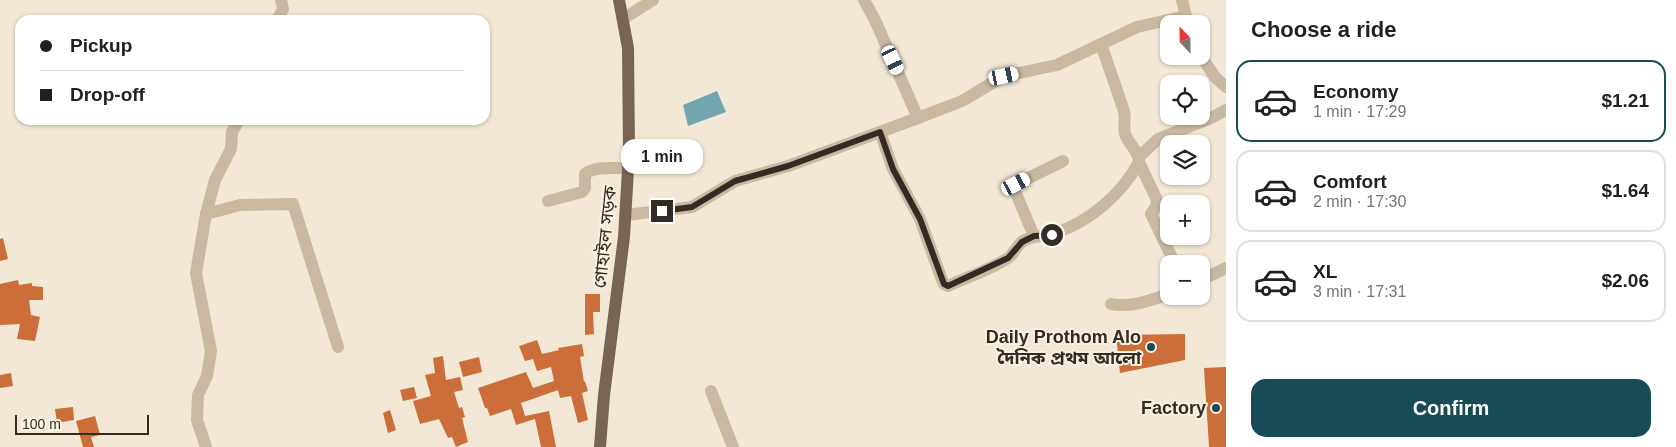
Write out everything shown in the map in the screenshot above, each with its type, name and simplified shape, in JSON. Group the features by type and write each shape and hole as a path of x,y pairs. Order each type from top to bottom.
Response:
{"main road":[{"name":"গোহাইল সড়ক","path":"600,447 604,395 626,215 628,168 628,48 619,0"}],"street":[{"path":"280,15 283,9 281,0"},
{"path":"623,19 653,0"},
{"path":"864,0 876,20 918,118"},
{"path":"1182,0 1186,15"},
{"path":"626,215 692,207 735,181 788,166 962,101 1004,76 1057,65 1137,27 1160,24"},
{"path":"1101,44 1124,111 1126,135 1156,198 1157,205 1151,214 1171,255"},
{"path":"1207,65 1215,77 1226,87"},
{"path":"880,132 893,169 920,219 944,284 948,286 1008,258 1022,242 1034,236 1052,235 1072,227 1108,201 1132,176 1139,160 1158,139 1209,119 1226,110"},
{"path":"206,447 197,420 198,396 207,376 211,351 196,273 206,214 215,180 231,149 232,132 236,125"},
{"path":"1034,236 1015,191 1016,184 1063,161"},
{"path":"548,202 582,192 585,188 585,174 595,169 628,168"},
{"path":"206,214 240,205 293,204 338,347"},
{"path":"1210,276 1226,268"},
{"path":"1111,304 1120,306 1160,296"},
{"path":"711,391 733,447"}],"water":[{"path":"717,91 726,112 688,126 683,105"}],"building":[{"path":"3,238 8,259 0,261 0,239"},
{"path":"18,280 19,285 32,283 32,286 43,287 43,300 29,300 31,315 40,317 35,341 17,339 20,324 0,325 0,284"},
{"path":"585,294 600,294 600,312 593,312 594,334 585,335"},
{"name":"Daily Prothom Alo দৈনিক প্রথম আলো","path":"1185,334 1185,360 1120,373 1116,335"},
{"path":"537,340 542,354 559,350 558,348 582,344 584,356 580,357 584,382 588,391 582,393 588,420 578,423 571,396 560,398 558,390 521,403 525,416 549,411 556,447 541,447 535,419 516,425 511,409 490,416 478,388 526,372 533,388 554,381 551,367 537,371 533,359 525,361 519,346"},
{"path":"443,356 446,380 460,377 463,390 454,392 459,408 462,407 465,417 462,418 468,442 456,447 452,437 448,438 439,419 420,424 413,401 431,396 425,375 435,373 433,358"},
{"path":"479,357 482,372 463,377 459,362"},
{"name":"Factory","path":"1226,367 1226,447 1209,447 1204,368"},
{"path":"11,373 13,386 0,388 0,375"},
{"path":"414,387 417,398 403,401 400,390"},
{"path":"73,407 74,420 57,423 55,409"},
{"path":"390,410 396,430 388,433 383,413"},
{"path":"95,416 100,435 91,437 94,447 83,447 76,421"}],"place":[{"name":"Daily Prothom Alo দৈনিক প্রথম আলো","path":"1151,347"},
{"name":"Factory","path":"1216,408"}],"route":[{"path":"662,211 692,207 735,181 788,166 880,132 893,169 920,219 944,284 948,286 1008,258 1016,247 1034,236 1052,235"}]}
